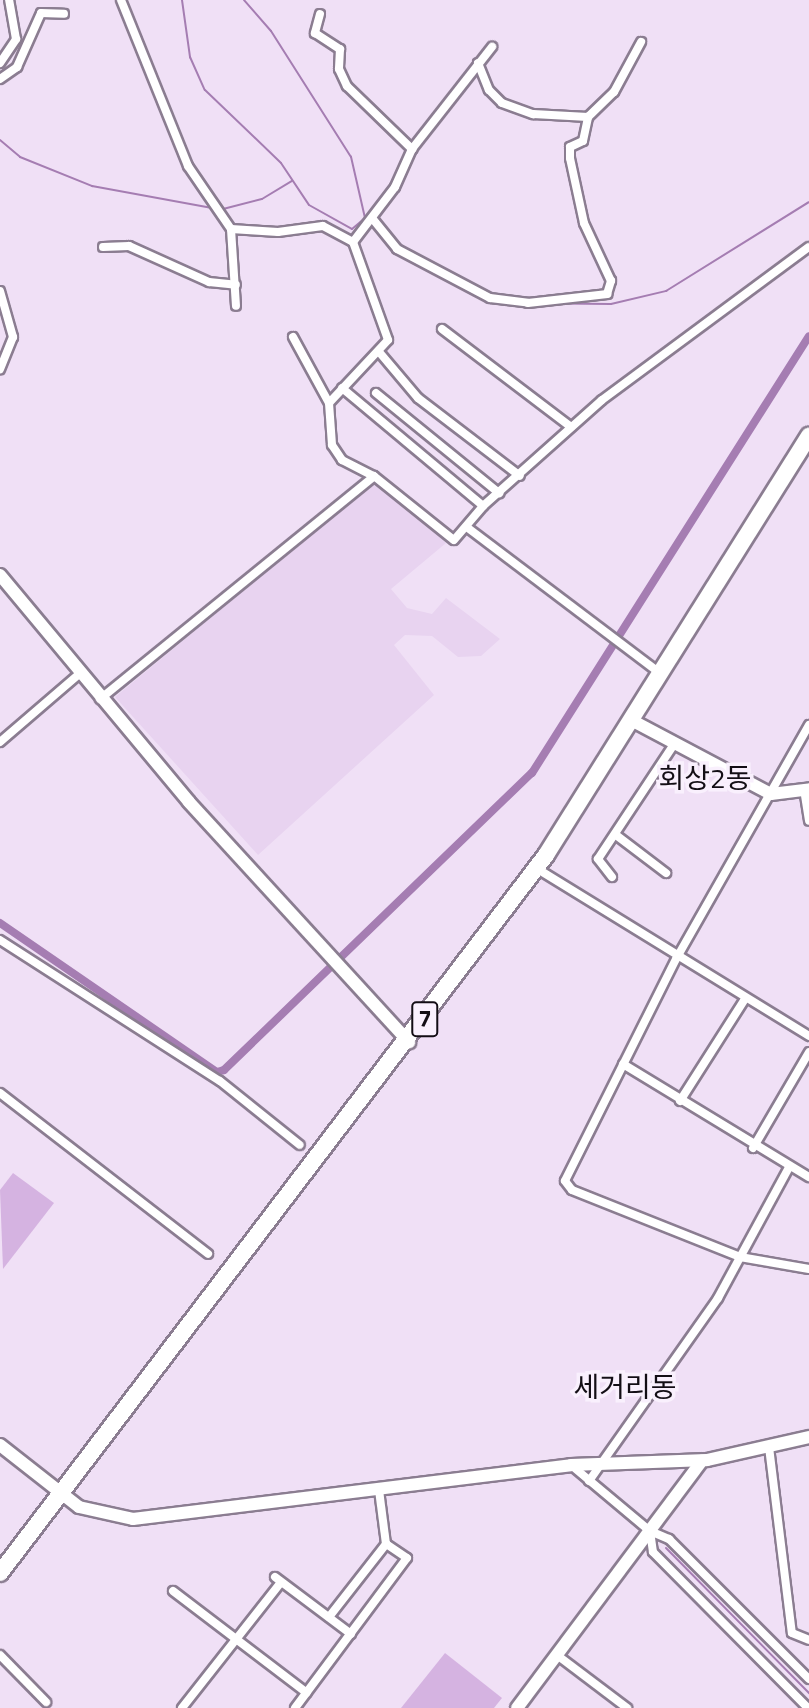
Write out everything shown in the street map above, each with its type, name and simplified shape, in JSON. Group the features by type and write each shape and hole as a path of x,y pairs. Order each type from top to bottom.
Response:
{"highway":[{"name":"7","path":"0,1573 409,1042 536,868 633,721 809,436"}],"street":[{"path":"0,63 16,39 9,0"},
{"path":"121,0 188,166 231,229 236,306"},
{"path":"0,79 23,58 41,13 64,14"},
{"path":"320,15 315,33 340,49 339,69 347,86 412,149"},
{"path":"372,218 397,250 490,298 528,303 607,294 611,281 584,223 570,158 570,146 583,141 588,117 614,92 641,42"},
{"path":"353,242 372,218 412,149 492,47"},
{"path":"478,63 489,90 502,103 530,113 588,117"},
{"path":"231,229 278,232 323,226 353,242 388,340 380,353 329,403"},
{"path":"103,247 129,246 209,282 236,285"},
{"path":"293,337 329,403 332,446 342,460 374,476 454,540 468,527 482,506 520,476 571,427 809,247"},
{"path":"0,291 13,337 0,369"},
{"path":"442,329 571,427"},
{"path":"380,353 418,398 520,476"},
{"path":"342,388 482,506"},
{"path":"376,393 499,493"},
{"path":"100,699 374,476"},
{"path":"468,527 606,638 662,675"},
{"path":"0,575 100,699 328,961 409,1042"},
{"path":"0,742 79,674"},
{"path":"633,721 771,794 806,789 809,821"},
{"path":"809,725 676,959 566,1184 740,1257 809,1269"},
{"path":"612,877 598,859 674,744"},
{"path":"616,835 666,873"},
{"path":"536,868 676,959 809,1036"},
{"path":"0,940 220,1082 300,1145"},
{"path":"680,1101 745,999"},
{"path":"753,1148 809,1052"},
{"path":"623,1064 753,1148 788,1169 809,1177"},
{"path":"0,1093 208,1254"},
{"path":"589,1481 740,1257 788,1169"},
{"path":"0,1445 61,1493 93,1513 133,1519 571,1465 702,1461 809,1437"},
{"path":"769,1447 792,1633 809,1640"},
{"path":"517,1708 702,1461"},
{"path":"571,1465 650,1531 669,1539 809,1679"},
{"path":"329,1617 386,1544 379,1490"},
{"path":"650,1531 653,1552 808,1708"},
{"path":"295,1708 407,1558 386,1544"},
{"path":"182,1708 236,1639 278,1579 351,1634"},
{"path":"173,1591 307,1693"},
{"path":"0,1655 46,1702"},
{"path":"557,1655 627,1708"}],"shaded area":[{"path":"377,480 446,543 391,589 407,608 432,614 446,598 500,639 481,656 458,657 432,636 405,635 394,645 434,695 258,855 115,697"},
{"path":"13,1173 54,1203 3,1269 0,1190"},
{"path":"445,1653 502,1698 494,1708 401,1708"}],"waterway":[{"path":"182,0 190,57 205,90 281,163 309,205 352,229 365,218 351,157 271,31 244,0"},
{"path":"0,140 20,157 92,186 212,208"},
{"path":"223,209 262,199 292,181"},
{"path":"496,303 611,304 666,291 809,202"},
{"path":"373,226 397,254 481,298"},
{"path":"0,923 217,1072 224,1070 532,773 809,336"},
{"path":"666,1548 809,1693"},
{"path":"10,1672 45,1708"}],"district":[{"name":"회상2동","path":"705,778"},
{"name":"세거리동","path":"625,1387"}]}
